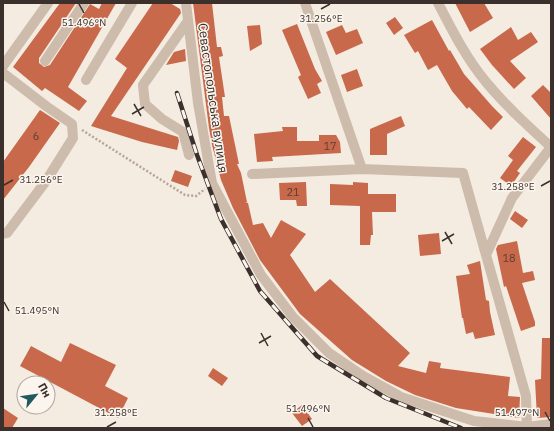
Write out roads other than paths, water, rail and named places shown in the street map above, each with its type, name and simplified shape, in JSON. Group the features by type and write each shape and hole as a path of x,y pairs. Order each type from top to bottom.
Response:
{"street":[{"path":"3,66 48,3"},
{"path":"45,61 84,3"},
{"path":"86,80 132,3"},
{"name":"Севастопольська вулиця","path":"186,3 198,103 212,183 261,275 293,317 329,353 362,376 401,397 474,421 527,427 551,424"},
{"path":"305,3 362,168"},
{"path":"438,3 456,39 485,81 519,118 551,147 512,198 486,255"},
{"path":"188,21 143,85 145,104 162,119 182,132 189,155"},
{"path":"3,73 72,124 73,138 46,180 7,233 3,234"},
{"path":"252,174 362,168 463,173 526,396 527,427"}],"railway":[{"path":"177,93 197,155 221,219 260,291 317,356 386,398 461,428"}]}
